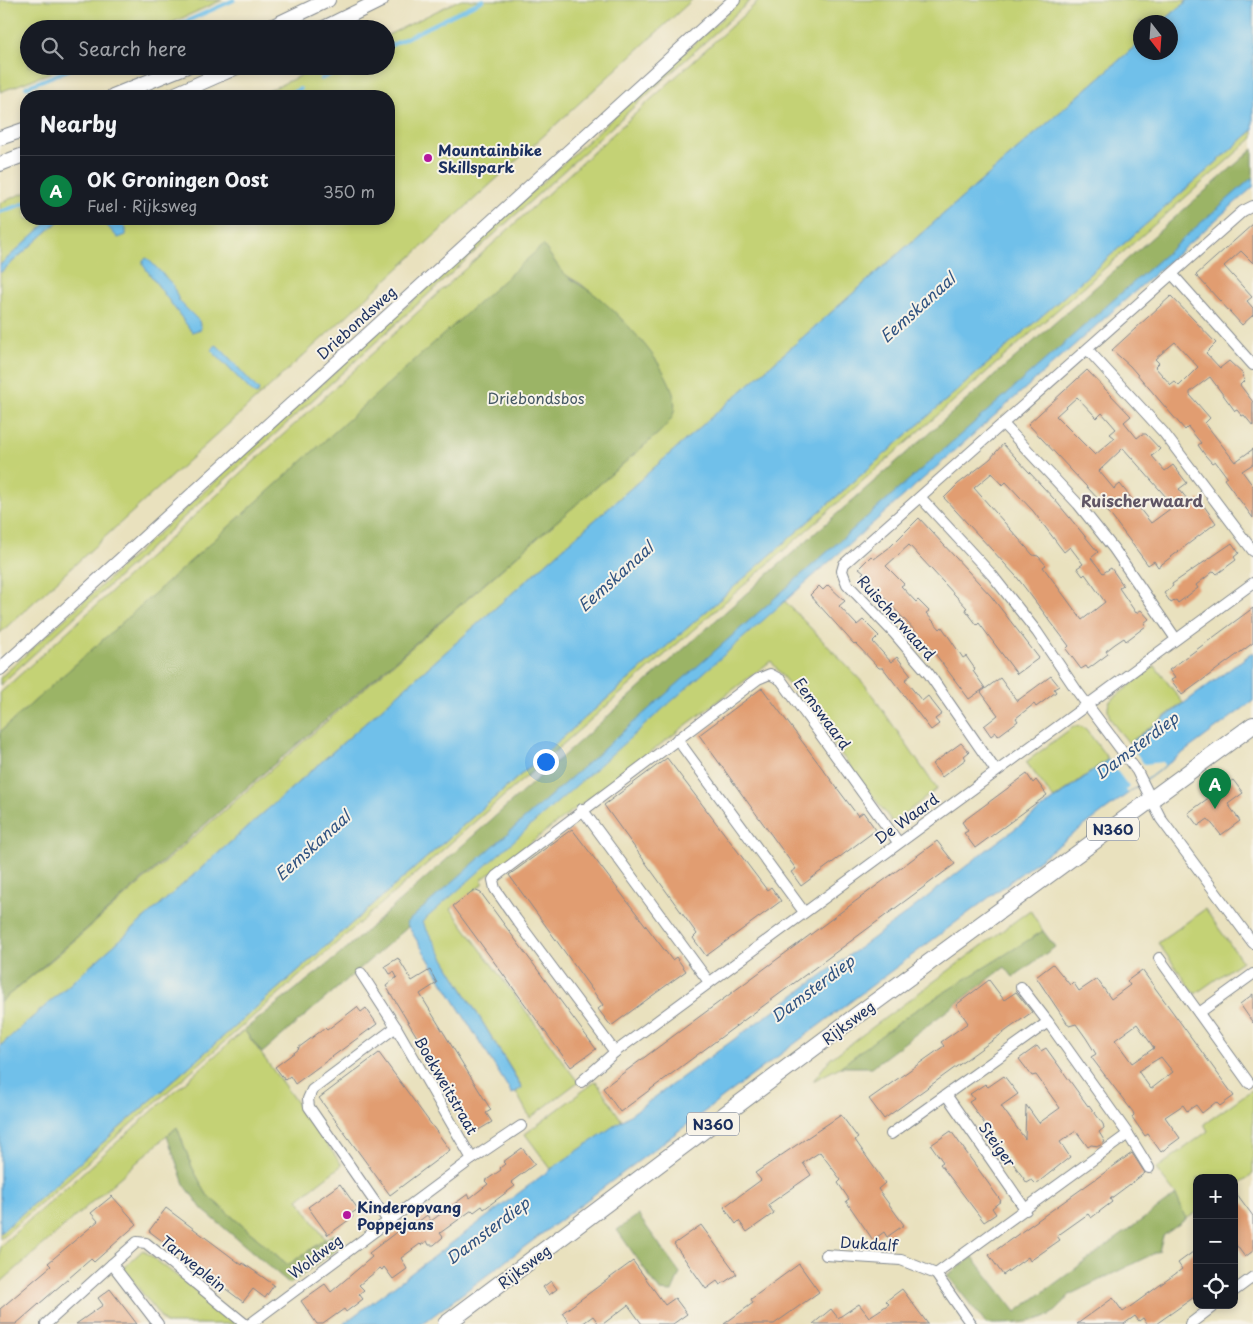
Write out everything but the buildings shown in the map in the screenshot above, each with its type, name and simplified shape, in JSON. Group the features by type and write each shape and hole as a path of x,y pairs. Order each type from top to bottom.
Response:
{"main road":[{"path":"286,20 328,0"},
{"path":"340,20 380,0"},
{"path":"128,90 164,75"},
{"path":"185,90 219,75"},
{"path":"0,138 20,131"},
{"path":"0,164 20,156"},
{"name":"Rijksweg","path":"446,1324 856,1016 1253,725"}],"street":[{"name":"Driebondsweg","path":"0,669 734,0"},
{"name":"Ruischerwaard","path":"996,771 928,674 843,578 844,564 1004,425 1173,275 1243,210 1253,206"},
{"path":"1173,275 1253,365"},
{"path":"1088,350 1170,440 1253,551"},
{"path":"1004,425 1078,504 1114,549 1176,639"},
{"path":"921,498 992,575 1037,632 1121,749 1172,835 1253,943"},
{"name":"De Waard","path":"581,1082 615,1052 709,982 1253,583"},
{"name":"Eemswaard","path":"615,1052 516,919 494,885 496,876 582,809 758,679 770,674 775,675 781,680 898,842"},
{"path":"677,739 804,912"},
{"path":"582,809 709,982"},
{"path":"1159,958 1249,1083"},
{"name":"Boekweitstraat","path":"361,973 396,1027 472,1159"},
{"path":"1199,1013 1253,974"},
{"path":"1021,987 1128,1134 1149,1168"},
{"path":"891,1134 1048,1022"},
{"name":"Boekweitstraat","path":"388,1221 309,1107 308,1098 312,1090 396,1027"},
{"name":"Steiger","path":"946,1096 1026,1210"},
{"name":"Woldweg","path":"250,1324 472,1159 521,1126"},
{"path":"971,1324 936,1274 1128,1134"},
{"name":"Tarweplein","path":"46,1324 137,1242 146,1243 245,1324"},
{"name":"Dukdalf","path":"826,1255 901,1260 936,1274"},
{"path":"112,1264 158,1324"},
{"path":"1238,1288 1253,1276"},
{"path":"1190,1324 1210,1309"}],"green space":[{"path":"0,0 222,0 178,20 20,20 20,75 44,75 0,92"},
{"path":"459,0 692,0 0,633 0,273 54,225 395,225 395,90 270,90 302,75 395,75 395,32"},
{"path":"742,0 751,0 0,685 0,678"},
{"path":"760,0 1188,0 1170,15 1133,15 1133,48 682,443 0,1046 0,1002 53,959 661,431 659,364 628,326 606,305 581,284 564,274 543,246 0,732 0,693"},
{"path":"1253,130 1253,138 0,1239 0,1233"},
{"path":"1253,149 1253,181 412,921 407,928 262,1053 244,1030 338,956 724,613"},
{"path":"20,195 20,225 44,225 0,265 0,203"},
{"name":"Driebondsbos","path":"543,245 564,273 609,306 636,334 649,351 670,385 674,401 673,415 669,421 661,431 0,1002 0,732"},
{"path":"780,596 866,686 937,789 893,823 771,661 481,880 484,883 451,909 578,1082 530,1118 516,1092 522,1087 418,916"},
{"path":"1155,666 1183,703 1129,743 1110,718 1108,707 1110,701"},
{"path":"1080,726 1086,729 1108,759 1054,799 1026,762 1073,727"},
{"path":"1205,909 1242,961 1195,994 1158,943"},
{"path":"1030,910 1043,931 911,1013 840,1067 813,1081 830,1059"},
{"path":"1043,931 1055,947 1013,977 1005,967 872,1067 840,1067 911,1013"},
{"path":"244,1030 342,1165 298,1199 325,1239 288,1265 207,1195 192,1167 177,1127 0,1283 0,1246"},
{"path":"596,1081 622,1121 551,1169 525,1134"},
{"path":"1253,1089 1253,1174 1238,1184 1238,1174 1193,1174 1193,1215 1186,1219 1176,1195 1156,1169 1208,1131 1204,1124"},
{"path":"177,1127 192,1167 207,1195 288,1265 333,1234 343,1245 290,1284 202,1209 184,1184 167,1136"},
{"path":"1176,1195 1186,1219 1163,1236 1159,1251 1071,1294 1056,1311 1040,1319 1014,1323 986,1324 947,1275 973,1257 1016,1312"},
{"path":"638,1215 680,1273 672,1292 660,1291 617,1230"},
{"path":"143,1250 235,1320 236,1324 166,1324 123,1268"}],"water":[{"name":"Eemskanaal","path":"1188,0 1253,0 1253,130 0,1233 0,1046 682,443 1133,48 1133,60 1178,60 1178,15 1170,15"},
{"path":"1253,177 1253,187 422,922 522,1088 512,1094 406,923"},
{"path":"44,225 54,225 0,273 0,265"},
{"path":"106,225 123,225 126,229 126,235 118,238"},
{"path":"147,258 173,285 179,301 199,321 201,329 192,332 143,265 143,260"},
{"path":"216,345 259,390 257,395 211,350"},
{"name":"Damsterdiep","path":"1253,652 1253,701 422,1324 343,1324 551,1169 640,1108 907,913 989,848"}],"pier":[{"path":"1129,743 1144,764 1163,762 1165,765 1128,793 1126,790 1129,787 1108,759"}],"waterway":[{"path":"189,20 234,0"},
{"path":"395,44 483,0"},
{"path":"26,87 56,75"},
{"path":"321,79 330,75"},
{"path":"0,212 20,205"}],"place":[{"name":"Mountainbike Skillspark","path":"428,158"},
{"name":"OK Groningen Oost","path":"1215,809"},
{"name":"Kinderopvang Poppejans","path":"347,1215"}],"district":[{"name":"Ruischerwaard","path":"1142,500"}]}
